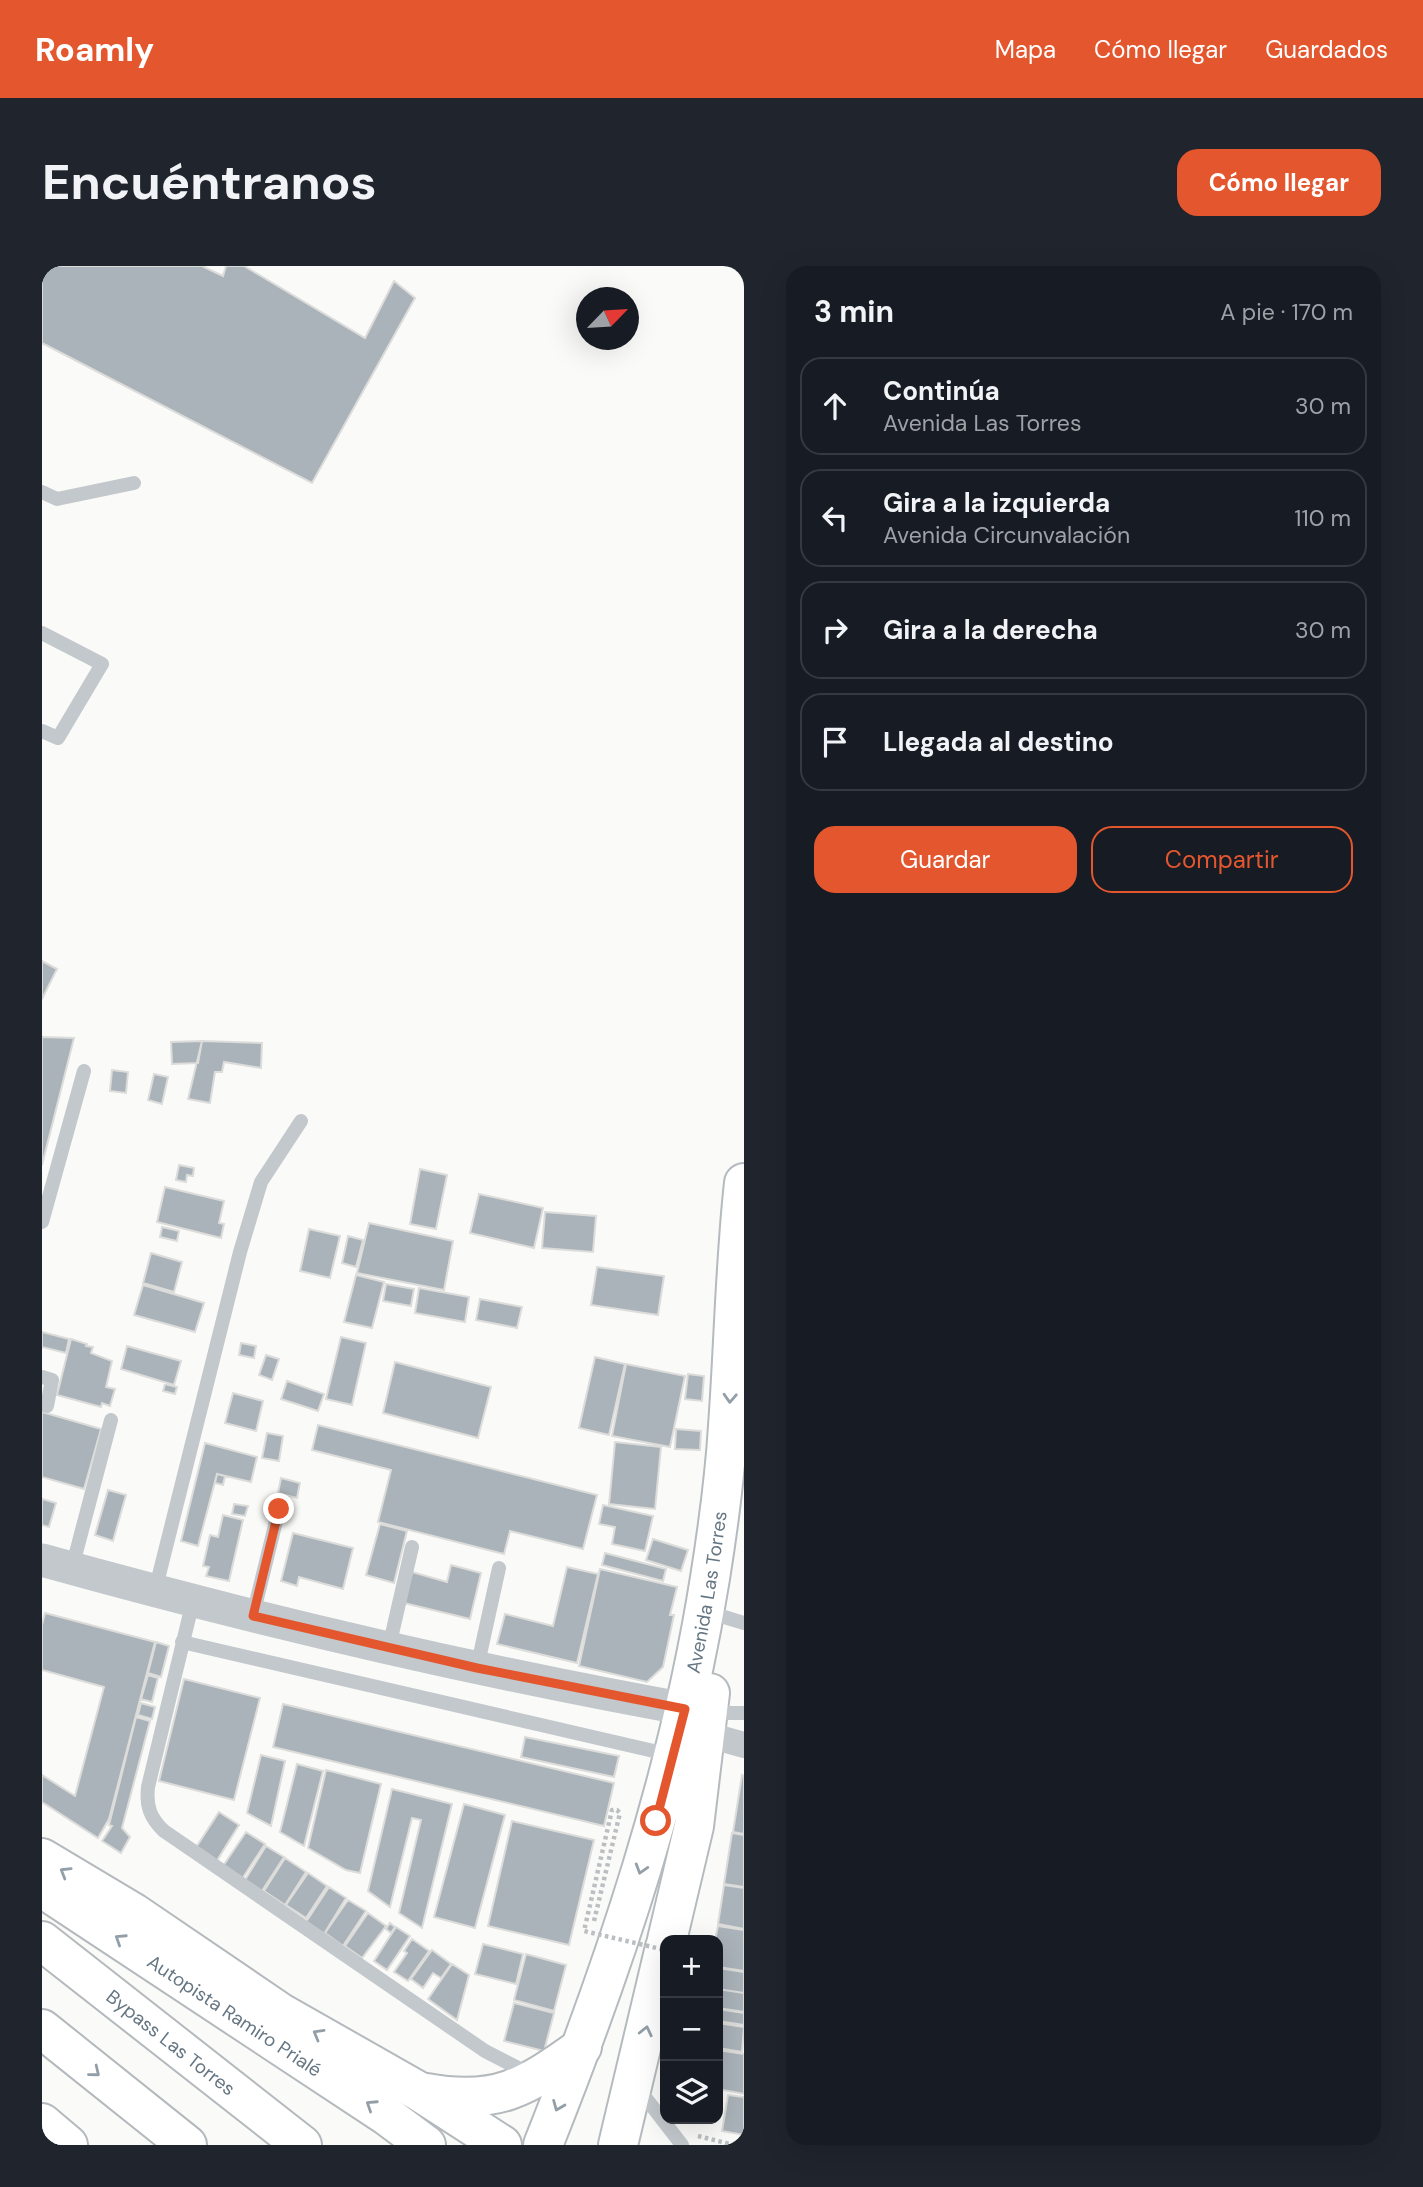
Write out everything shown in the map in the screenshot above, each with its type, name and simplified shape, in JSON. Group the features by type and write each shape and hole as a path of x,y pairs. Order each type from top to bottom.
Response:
{"main road":[{"name":"Avenida Las Torres","path":"543,2145 582,2047 624,1928 673,1756 710,1717 710,1579 724,1472 744,1183"},
{"name":"Avenida Las Torres","path":"668,1935 694,1826 710,1717 733,1620 743,1461"},
{"path":"42,1858 134,1913 281,2013 420,2092 502,2145"},
{"name":"Autopista Ramiro Prialé","path":"42,1888 387,2116 426,2145"},
{"name":"Bypass Las Torres","path":"42,1941 302,2145"},
{"path":"618,2145 660,1970"},
{"path":"42,2029 187,2145"},
{"path":"420,2092 459,2098 501,2094 538,2077 582,2047"},
{"path":"42,2123 68,2145"}],"street":[{"path":"57,1564 253,1616 477,1668 710,1717 744,1745"}],"lane":[{"path":"42,492 57,499 134,483"},
{"path":"42,633 102,664 58,738 42,731"},
{"path":"42,1222 84,1071"},
{"path":"155,1591 240,1252 261,1182 301,1121"},
{"path":"42,1377 52,1380 47,1406"},
{"path":"57,1564 111,1420"},
{"path":"253,1616 279,1509"},
{"path":"389,1647 412,1547"},
{"path":"477,1668 499,1569"},
{"path":"193,1601 148,1787 148,1804 156,1824 485,2051 538,2077"},
{"path":"182,1642 673,1756"},
{"path":"633,2083 682,2145"}],"path":[{"path":"594,1921 620,1813 617,1810 612,1811 584,1931 660,1948"}],"building":[{"path":"42,266 202,266 223,276 226,266 244,266 365,338 394,281 415,298 312,483 42,343"},
{"path":"42,961 57,969 42,999"},
{"path":"42,1037 74,1038 42,1165"},
{"path":"202,1041 262,1043 261,1068 224,1062 222,1072 215,1072 210,1103 188,1099"},
{"path":"202,1041 198,1063 172,1064 171,1042"},
{"path":"112,1070 128,1072 126,1093 110,1091"},
{"path":"154,1074 168,1077 162,1104 148,1100"},
{"path":"179,1165 194,1168 193,1176 187,1175 186,1182 176,1180"},
{"path":"420,1169 447,1175 436,1229 410,1224"},
{"path":"165,1187 224,1201 219,1223 224,1224 221,1238 157,1222"},
{"path":"479,1194 543,1208 534,1248 470,1233"},
{"path":"545,1212 596,1216 593,1252 542,1248"},
{"path":"369,1223 453,1241 444,1290 357,1273"},
{"path":"162,1227 179,1231 177,1241 160,1237"},
{"path":"309,1229 340,1236 330,1278 300,1271"},
{"path":"348,1236 363,1240 356,1267 342,1263"},
{"path":"151,1253 182,1262 174,1292 143,1283"},
{"path":"597,1267 664,1276 658,1315 591,1305"},
{"path":"356,1275 384,1282 372,1328 344,1322"},
{"path":"386,1284 414,1289 411,1306 383,1301"},
{"path":"143,1285 204,1303 195,1332 134,1315"},
{"path":"419,1288 469,1297 465,1322 415,1313"},
{"path":"480,1299 522,1307 517,1328 476,1320"},
{"path":"42,1332 69,1339 66,1353 42,1347"},
{"path":"341,1337 366,1343 352,1405 326,1399"},
{"path":"71,1339 93,1347 91,1353 112,1361 106,1387 115,1389 110,1406 102,1403 101,1407 57,1395"},
{"path":"241,1343 256,1346 254,1358 239,1355"},
{"path":"127,1346 181,1361 174,1385 121,1369"},
{"path":"266,1355 279,1359 272,1380 259,1375"},
{"path":"595,1357 625,1364 609,1435 579,1428"},
{"path":"395,1362 491,1387 478,1438 383,1413"},
{"path":"626,1364 685,1376 670,1447 612,1436"},
{"path":"688,1374 704,1376 702,1401 685,1399"},
{"path":"287,1381 324,1394 318,1411 281,1399"},
{"path":"165,1384 177,1387 175,1394 163,1391"},
{"path":"233,1393 263,1401 256,1431 225,1423"},
{"path":"42,1412 101,1429 84,1489 42,1477"},
{"path":"318,1425 597,1495 583,1549 510,1531 504,1554 378,1522 391,1470 312,1450"},
{"path":"676,1429 701,1431 700,1450 675,1449"},
{"path":"267,1433 283,1436 279,1461 262,1458"},
{"path":"615,1442 661,1447 655,1509 609,1504"},
{"path":"205,1443 257,1457 251,1482 217,1474 198,1546 181,1541"},
{"path":"217,1474 225,1476 223,1485 215,1483"},
{"path":"281,1478 300,1483 297,1498 278,1493"},
{"path":"108,1490 126,1495 113,1541 95,1535"},
{"path":"42,1499 56,1503 49,1527 42,1525"},
{"path":"234,1504 248,1506 245,1516 232,1514"},
{"path":"603,1505 653,1516 645,1551 612,1544 615,1527 599,1524"},
{"path":"223,1515 243,1520 229,1581 206,1576 209,1567 203,1566 210,1535 218,1537"},
{"path":"380,1524 407,1531 394,1583 366,1575"},
{"path":"293,1533 353,1548 343,1589 299,1577 297,1586 281,1581"},
{"path":"653,1539 688,1550 681,1571 646,1560"},
{"path":"605,1553 666,1569 663,1581 602,1565"},
{"path":"451,1565 481,1573 470,1619 404,1603 412,1572 447,1582"},
{"path":"567,1567 598,1574 577,1663 497,1644 505,1614 553,1626"},
{"path":"600,1569 677,1587 663,1667 647,1682 579,1666"},
{"path":"45,1613 155,1642 109,1819 98,1838 42,1802 42,1775 75,1796 104,1687 42,1670 42,1625"},
{"path":"156,1642 169,1646 161,1677 148,1673"},
{"path":"148,1675 158,1678 152,1702 141,1699"},
{"path":"184,1679 260,1698 234,1800 159,1781"},
{"path":"141,1703 155,1707 152,1719 138,1715"},
{"path":"283,1704 614,1783 604,1826 273,1747"},
{"path":"136,1717 150,1721 122,1828 130,1837 121,1853 102,1841 112,1826 109,1825"},
{"path":"525,1737 619,1756 614,1777 521,1757"},
{"path":"261,1755 285,1761 271,1826 247,1813"},
{"path":"297,1764 323,1771 304,1846 280,1832"},
{"path":"326,1770 381,1784 360,1873 346,1870 308,1848"},
{"path":"742,1775 744,1776 744,1834 733,1832"},
{"path":"392,1789 452,1804 422,1928 399,1913 421,1820 412,1818 390,1907 368,1891"},
{"path":"464,1804 505,1815 475,1928 434,1917"},
{"path":"219,1812 239,1825 216,1862 195,1849"},
{"path":"512,1821 594,1840 569,1945 488,1926"},
{"path":"246,1832 265,1844 242,1879 223,1866"},
{"path":"732,1833 744,1835 744,1887 724,1884"},
{"path":"266,1846 284,1857 262,1891 245,1880"},
{"path":"285,1858 306,1872 285,1905 264,1891"},
{"path":"308,1873 327,1886 306,1918 286,1905"},
{"path":"724,1885 744,1888 744,1929 718,1924"},
{"path":"329,1887 346,1898 324,1934 306,1922"},
{"path":"348,1900 366,1911 343,1946 325,1933"},
{"path":"368,1913 386,1926 362,1958 345,1946"},
{"path":"390,1923 395,1927 391,1933 386,1929"},
{"path":"718,1926 744,1930 744,1971 723,1968 723,1935 716,1935"},
{"path":"396,1927 410,1936 387,1970 374,1961"},
{"path":"412,1939 429,1951 408,1981 394,1972 407,1953 404,1951"},
{"path":"483,1944 523,1954 516,1984 475,1974"},
{"path":"432,1950 451,1964 441,1978 433,1973 423,1988 411,1979"},
{"path":"526,1954 566,1965 554,2011 514,2000"},
{"path":"452,1964 469,1975 457,2020 428,1999"},
{"path":"723,1969 744,1972 744,1993 723,1990"},
{"path":"723,1990 744,1993 744,2012 723,2009"},
{"path":"514,2003 554,2013 544,2051 504,2041"},
{"path":"723,2010 744,2013 744,2025 723,2022"},
{"path":"723,2024 744,2027 742,2052 723,2049"},
{"path":"723,2051 744,2054 744,2094 723,2090"},
{"path":"728,2095 744,2097 744,2135 722,2131"}],"route":[{"path":"279,1509 253,1616 477,1668 685,1709 656,1821"}]}
